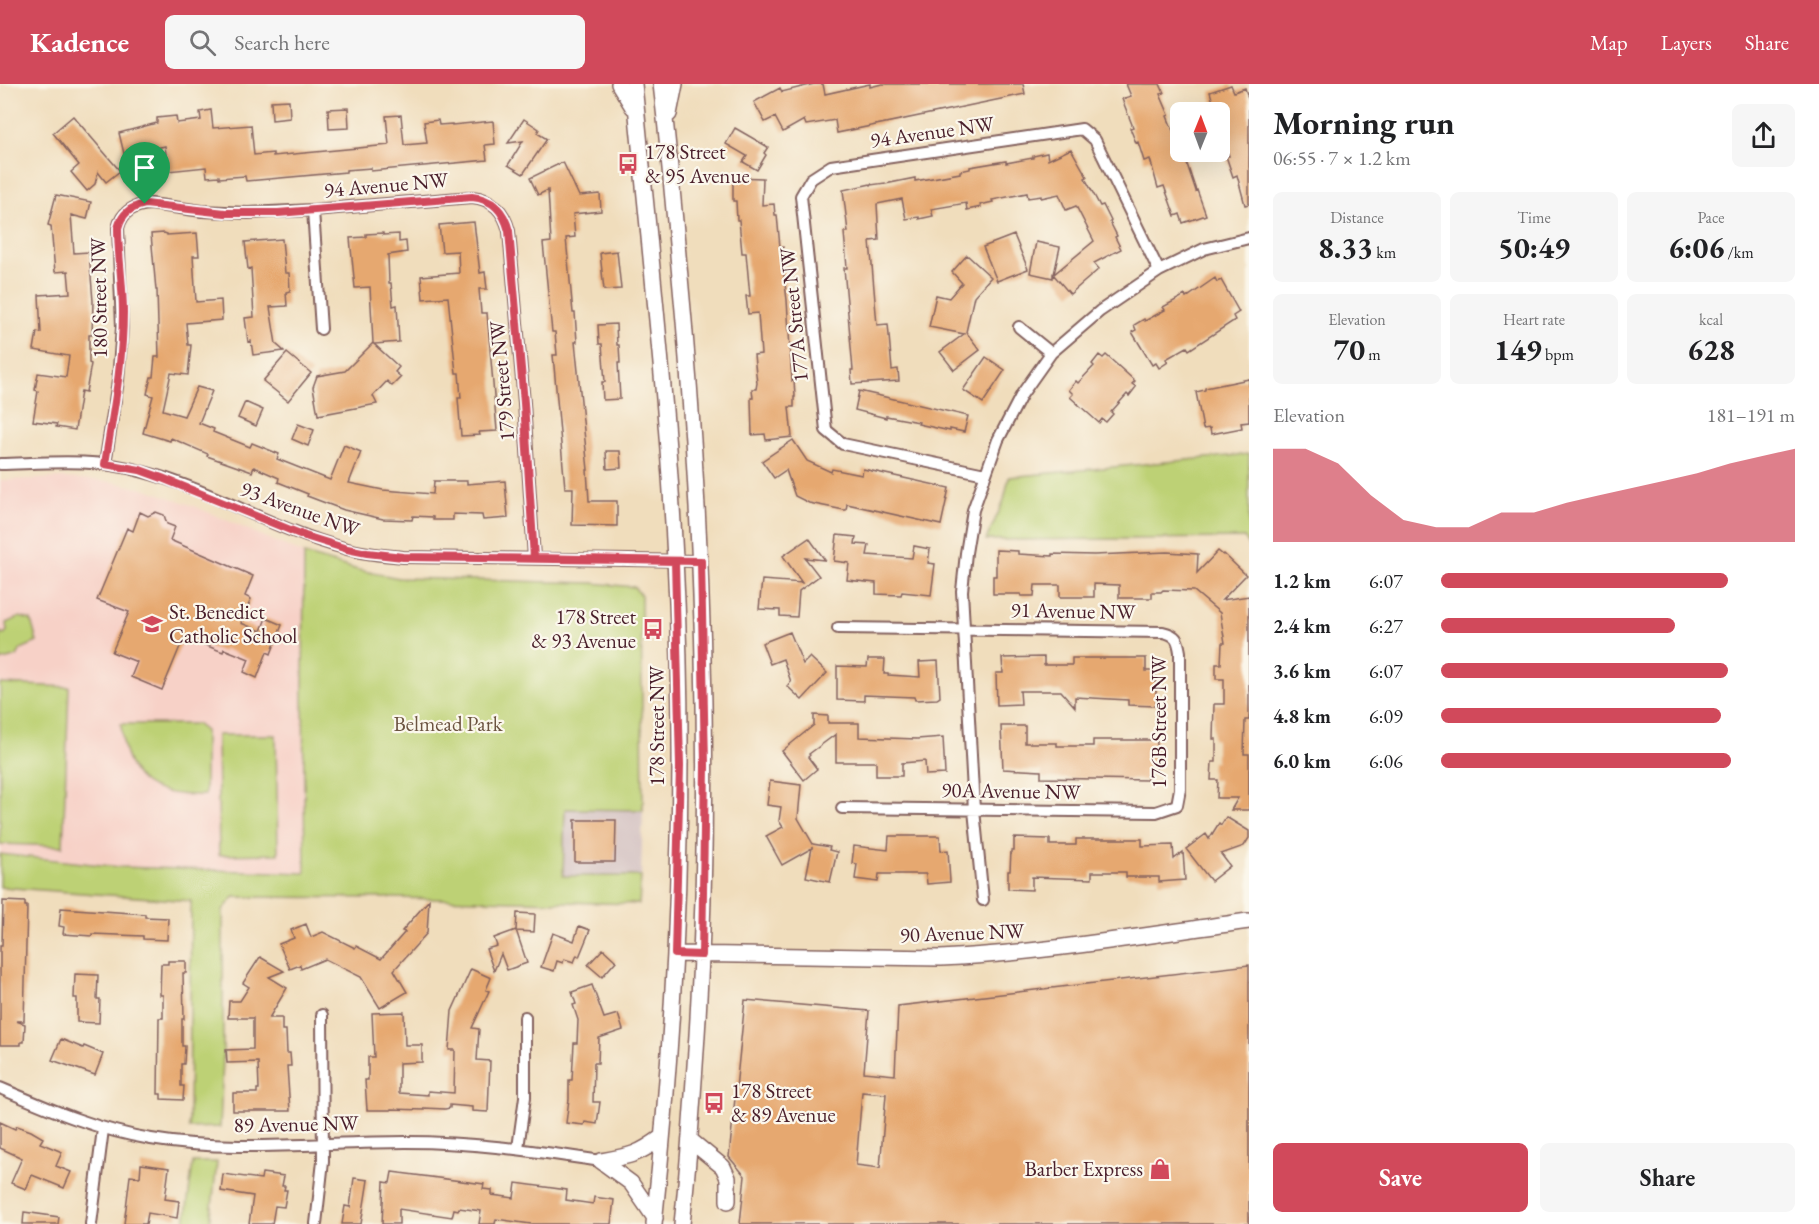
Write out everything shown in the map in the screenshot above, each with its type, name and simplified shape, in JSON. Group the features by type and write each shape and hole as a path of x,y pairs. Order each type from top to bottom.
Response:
{"main road":[{"path":"619,84 637,115"},
{"name":"178 Street NW","path":"634,84 660,344 675,561 680,766 675,954 655,1221"},
{"path":"661,84 687,342 701,561 705,754 702,955 682,1224"},
{"path":"666,138 675,84"},
{"name":"90 Avenue NW","path":"675,954 941,958 982,956 1034,951 1249,921"},
{"path":"601,1161 627,1157 649,1147 663,1137"},
{"path":"690,1140 723,1167 728,1178 728,1201"},
{"path":"601,1161 631,1183 655,1221"}],"street":[{"name":"94 Avenue NW","path":"801,196 811,179 831,166 1082,129 1095,140 1159,271"},
{"name":"177A Street NW","path":"801,196 826,430 843,444 986,474"},
{"name":"94 Avenue NW","path":"132,208 151,204 225,213 278,213 472,197 482,198 496,205"},
{"name":"179 Street NW","path":"496,205 509,231 524,403 534,558"},
{"name":"180 Street NW","path":"105,464 122,345 123,309 118,228 121,219 132,208"},
{"name":"94 Avenue NW","path":"313,210 321,329"},
{"path":"983,900 974,810 962,591 974,510 998,440 1022,394 1051,353 1100,311 1159,271 1204,249 1249,238"},
{"path":"1019,327 1051,353"},
{"name":"93 Avenue NW","path":"0,464 73,462 105,464 140,470 305,536 347,549 403,557 701,561"},
{"name":"91 Avenue NW","path":"838,628 1163,632 1173,634 1178,640"},
{"name":"176B Street NW","path":"1177,805 1180,777 1180,652 1178,640"},
{"name":"90A Avenue NW","path":"842,808 1156,812 1177,805"},
{"path":"316,1224 322,1178 323,1144 322,1015"},
{"path":"518,1148 525,1098 525,1017"},
{"name":"89 Avenue NW","path":"0,1088 103,1129 150,1139 203,1145 435,1142 518,1148 601,1161"},
{"path":"91,1224 103,1129"}],"shaded area":[{"name":"St. Benedict Catholic School","path":"64,478 107,481 149,490 194,506 304,554 305,873 120,867 0,854 0,480"},
{"path":"565,809 643,810 641,876 563,876"}],"green space":[{"path":"1249,454 1249,547 1245,538 986,540 1004,500 1009,477"},
{"name":"Belmead Park","path":"304,554 358,570 399,578 592,583 634,587 641,595 643,810 565,809 563,876 641,876 639,904 397,898 234,897 223,910 223,1058 220,1127 189,1128 191,901 0,887 0,854 120,867 305,873"},
{"path":"20,617 31,620 37,642 21,649 17,656 0,661 0,632 4,634 7,631 6,623"},
{"path":"0,684 69,687 63,846 0,844"},
{"path":"121,724 196,724 205,731 205,795 169,793 155,789 144,782 135,773 128,760 123,744"},
{"path":"217,735 276,735 278,854 219,855"},
{"path":"193,1162 217,1162 210,1224 185,1224"}],"building":[{"path":"823,84 825,94 870,84 870,87 882,84 1023,84 1025,94 837,133 835,120 806,125 804,120 783,132 775,117 765,122 754,102 780,88 782,92"},
{"path":"1126,84 1160,84 1164,93 1160,94 1169,115 1167,116 1170,123 1170,162 1186,162 1206,215 1183,223 1180,214 1175,216 1164,186 1158,188 1150,159 1144,161 1138,142 1136,143 1130,128 1133,127 1122,99 1131,96"},
{"path":"1231,85 1234,92 1245,88 1249,101 1249,204 1245,205 1237,175 1233,177 1228,162 1230,162 1230,102 1213,102 1210,92"},
{"path":"289,100 290,118 272,120 271,101"},
{"path":"348,108 349,128 329,129 328,109"},
{"path":"211,110 213,128 251,125 254,155 273,153 273,156 389,145 386,116 401,115 404,145 427,143 424,122 438,120 439,125 493,121 495,144 485,145 487,160 371,171 371,168 346,170 346,172 246,181 245,176 207,177 206,167 168,171 165,146 143,151 146,165 128,170 119,133 157,123 157,118 176,116 177,123 201,120 200,112"},
{"path":"73,116 120,171 106,182 98,172 95,184 87,191 71,172 79,165 53,133"},
{"path":"524,119 539,129 537,133 547,139 523,174 508,165 523,141 508,143"},
{"path":"735,128 768,147 757,170 743,162 747,156 726,144"},
{"path":"1071,149 1100,206 1103,205 1111,221 1121,249 1094,263 1099,269 1070,294 1053,274 1053,278 1030,273 1036,242 1060,247 1054,274 1094,241 1076,206 1066,210 1059,194 1028,198 1027,193 992,200 993,202 980,205 981,207 967,210 966,203 931,209 933,216 919,219 919,217 906,219 902,199 877,204 879,240 870,241 877,325 888,324 892,370 898,369 899,381 852,384 851,370 853,370 844,268 847,268 844,232 848,232 843,190 871,184 885,184 915,178 915,181 960,173 970,167 1006,161 1006,163 1047,153 1048,160"},
{"path":"563,162 579,196 600,194 601,211 573,214 575,237 566,238 573,313 575,313 577,342 575,342 589,501 617,501 617,526 572,525 573,488 565,488 553,355 557,355 555,332 552,332 543,243 551,242 548,190 538,195 530,178"},
{"path":"733,177 763,178 762,205 774,204 775,215 777,215 780,247 783,247 784,260 782,260 792,381 794,380 794,407 789,407 792,437 766,440 765,434 752,435 751,398 753,398 752,389 756,389 757,383 754,355 761,354 758,313 748,314 746,296 750,296 746,253 742,253 736,201 733,201"},
{"path":"56,195 91,202 87,219 71,215 74,253 89,252 93,301 92,335 89,335 89,363 91,364 86,392 81,391 75,430 56,427 57,424 33,421 38,391 35,390 38,373 66,377 69,356 34,350 37,332 41,333 39,295 70,293 68,271 55,272 51,226 48,225"},
{"path":"474,222 480,273 485,272 487,289 479,289 481,313 487,313 497,431 461,436 459,373 456,373 448,297 423,299 421,276 459,273 458,251 442,252 439,225"},
{"path":"164,233 167,235 197,233 199,256 193,256 196,302 221,300 222,320 186,323 188,345 191,345 188,375 171,373 163,410 184,416 197,387 212,391 199,423 214,429 213,432 250,447 252,443 279,454 277,459 330,480 344,445 361,452 349,483 383,490 433,494 434,481 467,481 467,484 505,481 508,518 483,520 482,515 453,514 453,520 433,520 433,517 413,516 412,520 383,519 344,510 307,496 308,494 278,482 279,478 254,467 252,472 207,456 208,454 171,438 170,441 143,433 153,396 147,394 151,377 153,377 155,357 159,357 157,290 151,234"},
{"path":"383,233 383,235 399,234 399,242 406,241 407,252 388,255 393,306 397,305 399,342 374,344 399,367 395,372 401,377 392,386 387,381 373,396 377,404 318,415 313,387 317,376 345,371 373,343 370,287 355,288 350,238"},
{"path":"1014,235 1028,269 997,281 983,247"},
{"path":"282,239 285,273 289,273 290,291 286,292 287,306 270,307 276,344 284,351 253,355 251,341 248,342 245,318 254,317 251,268 248,269 245,242"},
{"path":"617,251 621,289 604,290 600,253"},
{"path":"967,255 991,277 974,296 966,332 980,350 954,370 940,352 964,334 929,327 936,295 949,298 962,283 952,272"},
{"path":"1215,278 1217,282 1221,280 1239,312 1233,316 1235,320 1189,350 1187,347 1166,359 1168,362 1159,368 1156,363 1152,365 1132,332 1136,330 1134,325 1165,310 1163,307 1185,295 1186,298"},
{"path":"616,324 620,363 618,363 620,399 603,400 602,382 605,382 598,325"},
{"path":"287,353 311,373 288,401 263,381"},
{"path":"1099,355 1103,358 1106,355 1135,381 1132,384 1136,387 1111,412 1113,414 1106,422 1102,419 1099,423 1070,397 1073,394 1069,390 1094,366 1092,364"},
{"path":"986,357 1005,370 983,403 963,390"},
{"path":"1249,379 1249,422 1241,423 1242,428 1211,434 1210,428 1203,429 1196,392"},
{"path":"859,391 968,416 964,432 855,410"},
{"path":"245,402 263,410 256,426 238,418"},
{"path":"298,424 314,430 308,446 292,439"},
{"path":"793,440 807,461 831,472 832,469 862,475 863,469 949,488 941,525 847,504 844,510 809,503 795,496 786,470 774,478 762,461"},
{"path":"606,451 620,451 621,468 607,469"},
{"path":"140,512 148,516 156,512 164,515 167,524 175,527 170,540 253,576 245,596 251,599 241,623 261,631 266,618 282,625 271,654 267,652 257,678 244,672 249,659 184,637 162,690 131,677 137,662 112,652 129,612 97,600 127,528 133,531"},
{"path":"837,535 856,537 855,544 869,545 867,555 912,558 914,546 930,549 928,563 935,564 931,595 902,592 901,595 876,594 876,583 847,580 849,563 834,561"},
{"path":"809,538 825,560 805,558 819,576 799,591 797,617 780,616 780,610 759,609 762,580 802,583 783,556"},
{"path":"996,550 1052,556 1052,554 1167,552 1198,554 1197,573 1218,551 1246,575 1222,600 1249,596 1249,720 1245,720 1244,754 1249,754 1249,810 1231,810 1238,798 1217,798 1218,780 1211,780 1212,762 1216,762 1216,739 1213,739 1214,704 1224,704 1224,679 1216,679 1216,664 1221,664 1222,643 1225,643 1220,613 1194,591 1163,590 1152,592 1152,598 1119,598 1119,585 1094,584 1094,597 1060,597 1060,585 1035,585 1034,596 993,594"},
{"path":"790,632 803,664 810,657 827,673 802,700 787,686 791,682 783,659 770,664 762,643"},
{"path":"1044,657 1044,665 1072,665 1072,658 1146,658 1146,671 1156,671 1156,706 1128,705 1128,700 1075,697 1075,707 1061,691 1020,691 1021,704 997,705 996,673 1003,673 1002,658"},
{"path":"868,659 885,659 884,674 920,677 919,662 938,661 940,697 915,700 914,697 864,695 864,701 837,700 837,666 867,667"},
{"path":"814,715 828,716 828,723 859,723 859,737 917,739 943,737 945,774 926,775 925,761 902,763 902,776 876,776 876,762 836,762 836,734 809,754 808,757 817,769 804,780 782,751 814,725"},
{"path":"1001,726 1025,726 1025,743 1057,743 1057,746 1093,746 1093,740 1157,740 1156,771 1148,770 1147,780 1041,778 1041,771 1003,769"},
{"path":"770,781 801,785 798,818 813,844 830,847 829,850 837,852 830,882 806,877 812,848 782,865 766,836 783,827 779,821 781,807 767,805"},
{"path":"1226,817 1249,831 1249,838 1244,846 1221,854 1230,866 1211,881 1186,849 1206,834 1209,839 1219,823 1221,825"},
{"path":"575,820 616,820 615,862 575,862"},
{"path":"889,836 940,836 941,851 948,850 950,882 927,884 926,874 879,874 878,882 855,879 857,864 852,863 854,846 888,850"},
{"path":"1014,838 1050,839 1050,845 1076,845 1076,839 1142,839 1142,846 1173,845 1174,859 1183,852 1185,880 1159,882 1159,877 1126,877 1126,872 1092,872 1092,879 1032,877 1032,890 1008,889 1008,871 1010,871 1011,851 1014,851"},
{"path":"429,900 427,933 394,970 407,992 380,1008 361,977 325,959 301,969 300,965 290,969 279,944 294,938 291,930 306,924 311,937 323,932 381,959"},
{"path":"3,901 25,902 27,906 24,1021 16,1021 25,1024 24,1042 21,1042 21,1045 0,1045 0,946 2,946"},
{"path":"61,908 145,914 145,917 168,918 167,940 143,939 143,936 63,934 64,927 59,926"},
{"path":"517,913 535,914 534,932 516,931"},
{"path":"579,926 590,930 579,957 577,955 574,962 564,959 563,963 557,961 554,971 541,967 553,933 574,941"},
{"path":"516,930 527,963 507,970 501,954 494,971 486,949 497,946 494,938"},
{"path":"603,949 616,961 602,977 588,965"},
{"path":"260,957 284,971 269,977 287,988 269,1018 282,1018 282,1030 286,1030 287,1053 290,1053 291,1066 287,1066 290,1111 233,1111 233,1093 257,1093 259,1089 258,1062 227,1063 226,1050 253,1049 253,1018 228,1018 229,1001 240,1001 249,987 243,983"},
{"path":"168,961 186,961 186,973 183,973 184,1019 182,1019 182,1046 185,1046 184,1064 181,1064 183,1100 161,1099 161,1094 158,1094 159,1018 163,1018 163,995 160,995 161,964 168,964"},
{"path":"1249,965 1249,1224 740,1224 745,1176 729,1157 745,1000 869,1011 864,1072 895,1075 898,1006","holes":["862,1092 886,1094 880,1168 856,1165"]},
{"path":"471,969 491,978 486,990 489,991 472,1028 479,1029 477,1060 490,1061 488,1112 472,1111 472,1107 450,1105 450,1108 445,1109 367,1110 365,1080 368,1080 368,1057 374,1057 372,1013 404,1012 405,1045 422,1045 422,1062 399,1063 399,1093 428,1095 428,1091 454,1093 455,1050 449,1050 452,1011"},
{"path":"75,974 98,975 99,1023 77,1022 77,998 74,998"},
{"path":"592,985 604,1018 618,1014 623,1030 599,1038 598,1063 594,1063 593,1102 600,1102 597,1124 566,1123 574,1043 577,1043 578,1020 572,992"},
{"path":"61,1039 103,1054 95,1075 52,1060"},
{"path":"0,1122 15,1129 17,1126 31,1131 43,1138 40,1143 62,1152 56,1166 71,1172 64,1188 32,1175 26,1189 11,1183 22,1158 0,1148"},
{"path":"141,1164 169,1168 165,1199 179,1201 177,1218 148,1213 146,1224 124,1224 130,1176 140,1177"},
{"path":"392,1172 484,1184 483,1189 492,1190 492,1195 514,1198 516,1183 567,1190 566,1200 593,1204 594,1197 614,1200 611,1224 531,1224 496,1219 495,1224 479,1224 481,1211 459,1208 454,1209 452,1217 399,1209 399,1224 382,1224 384,1182 390,1183"},
{"path":"262,1173 284,1176 282,1186 285,1186 284,1190 287,1190 284,1207 275,1206 272,1224 249,1224 253,1196 221,1191 223,1174 261,1179"},
{"path":"354,1178 368,1180 361,1224 342,1224 345,1206 350,1207"},
{"path":"24,1212 59,1217 58,1224 23,1224"}],"place":[{"name":"178 Street & 95 Avenue","path":"628,164"},
{"name":"St. Benedict Catholic School","path":"152,624"},
{"name":"178 Street & 93 Avenue","path":"653,629"},
{"name":"178 Street & 89 Avenue","path":"714,1103"},
{"name":"Barber Express","path":"1160,1169"}],"route":[{"path":"145,204 128,210 118,228 123,309 122,345 105,464 140,470 305,536 367,553 403,557 534,558 675,561 701,561 705,677 705,845 702,955 675,954 680,766 675,561 650,560 534,558 524,403 509,231 496,205 482,198 472,197 278,213 225,213 145,204"}]}
